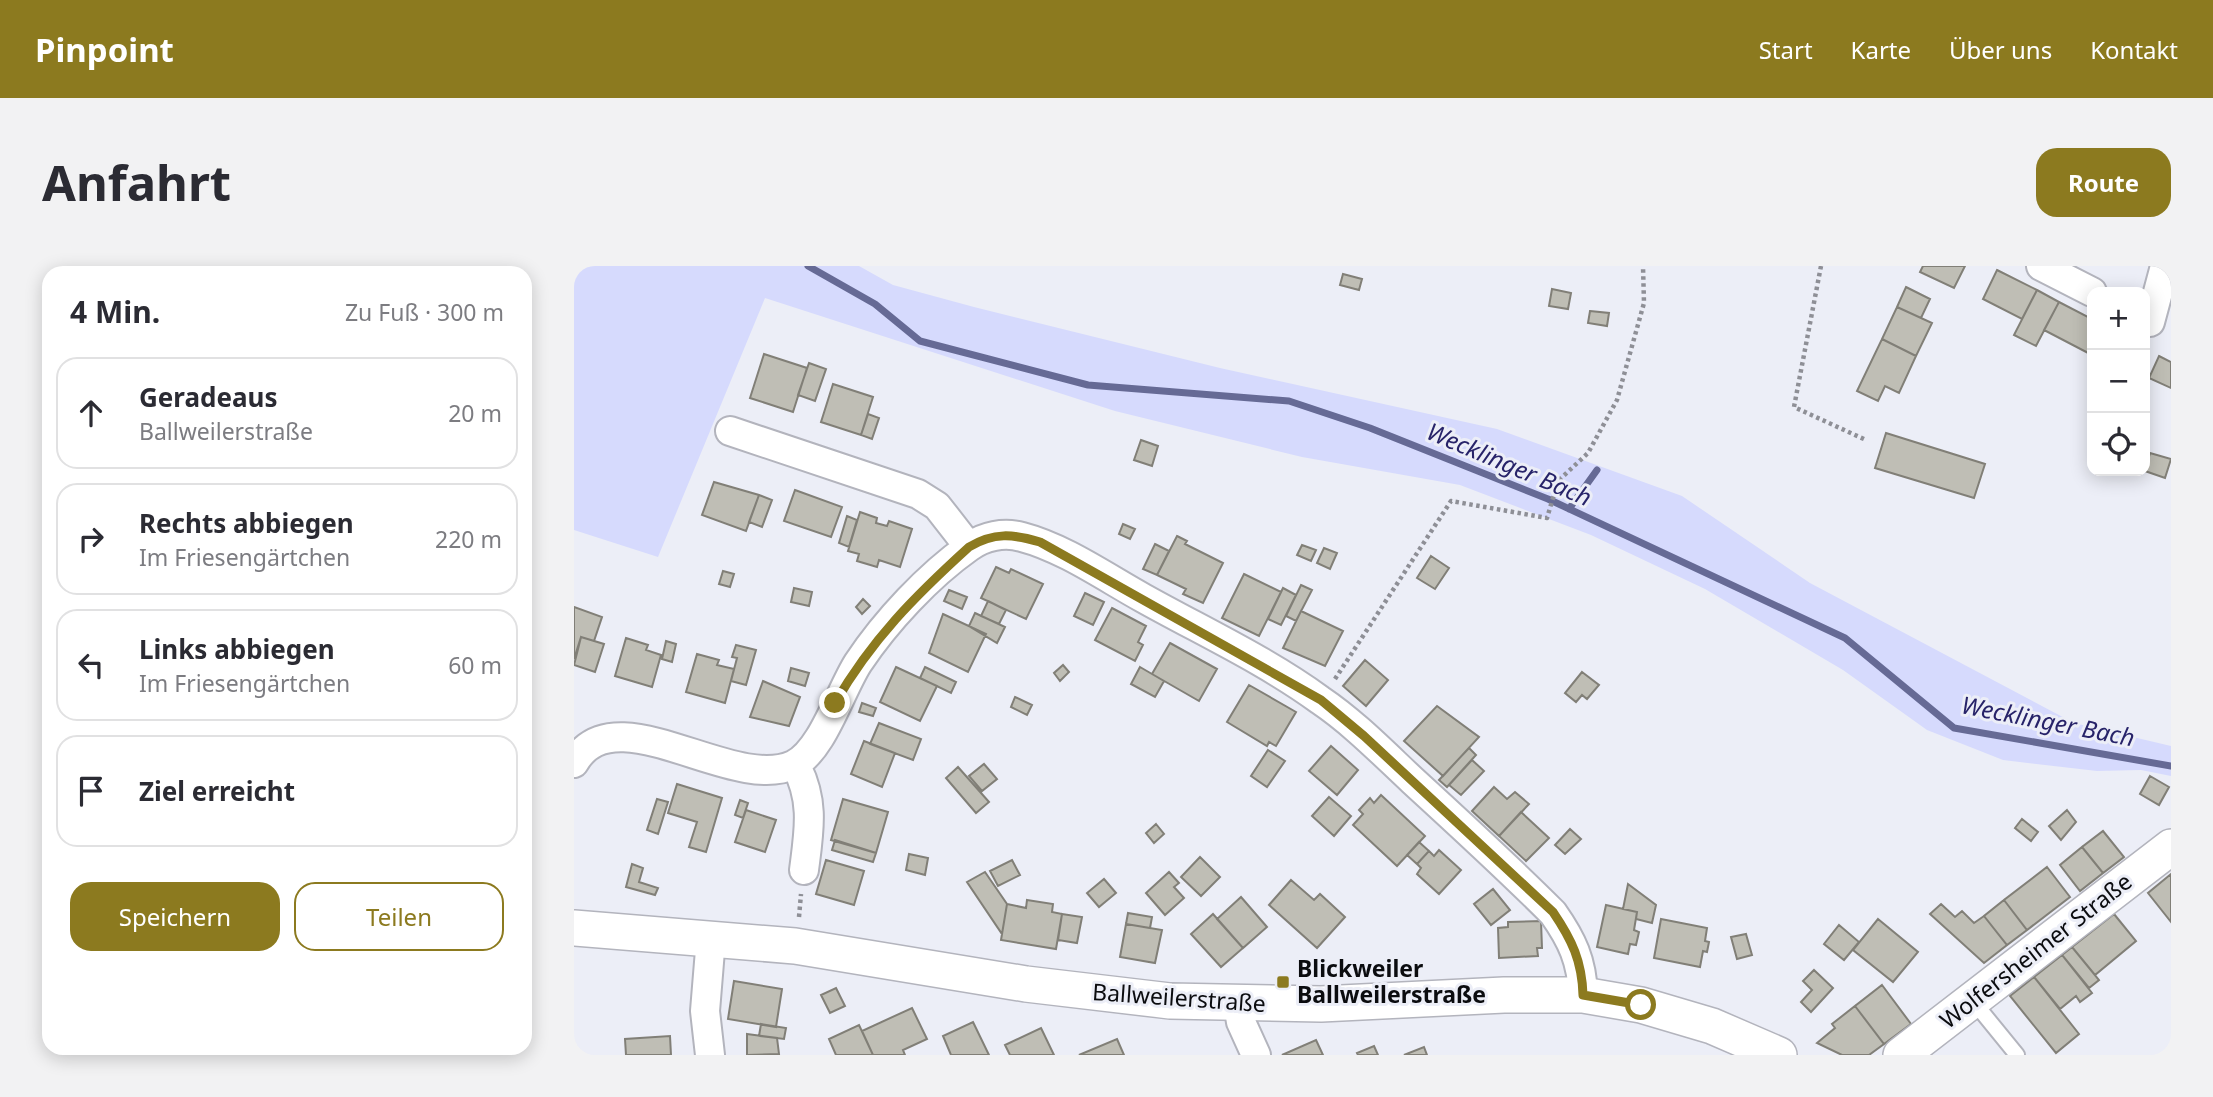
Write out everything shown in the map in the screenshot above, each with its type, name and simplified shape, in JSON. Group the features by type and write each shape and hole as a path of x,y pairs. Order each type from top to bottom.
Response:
{"street":[{"path":"2041,266 2087,289"},
{"path":"2155,325 2165,266"},
{"path":"730,430 918,494 937,506 969,547"},
{"path":"579,744 603,737 623,736 732,765 765,769 795,764 810,754 820,739 835,703 853,672 886,627 969,547 983,538 1000,535 1040,542 1321,700 1426,792 1553,912 1574,943 1583,972 1583,995"},
{"path":"795,764 806,783 810,803 804,870"},
{"name":"Wolfersheimer Straße","path":"1901,1055 2171,846"},
{"name":"Ballweilerstraße","path":"574,929 795,946 1090,992 1238,1004 1583,995 1641,1005 1712,1026 1779,1055"},
{"path":"710,1055 705,1011 711,938"},
{"path":"1238,1004 1241,1022 1256,1055"}],"lane":[{"path":"1972,1000 2017,1055"}],"path":[{"path":"1321,700 1451,501 1547,518 1558,481 1588,453 1617,400 1644,303 1643,266"},
{"path":"1821,266 1794,407 1866,440"},
{"path":"795,946 804,870"}],"shaded area":[{"path":"574,266 859,266 893,285 974,307 1220,368 1497,429 1682,496 1810,583 2074,723 2171,746 2171,776 2141,770 2097,771 2003,760 1927,730 1843,670 1705,589 1591,535 1460,485 1302,457 1115,411 765,298 658,557 574,530"}],"building":[{"path":"1923,266 1965,266 1954,288 1920,272"},
{"path":"1997,270 2037,290 2022,319 1983,299"},
{"path":"1343,274 1362,279 1359,290 1340,285"},
{"path":"1906,287 1930,299 1921,318 1897,307"},
{"path":"1552,289 1571,293 1568,309 1549,306"},
{"path":"2037,290 2059,302 2036,346 2014,335"},
{"path":"2059,302 2087,316 2087,352 2044,330"},
{"path":"1897,307 1932,323 1916,356 1882,339"},
{"path":"1590,311 1609,313 1607,326 1588,323"},
{"path":"1882,339 1916,356 1899,393 1885,386 1878,401 1857,391"},
{"path":"764,354 807,368 793,412 750,398"},
{"path":"2159,356 2171,362 2171,388 2150,378"},
{"path":"809,363 826,369 815,401 798,395"},
{"path":"833,384 873,397 861,435 821,422"},
{"path":"868,414 879,418 872,439 861,435"},
{"path":"1886,433 1985,464 1974,498 1875,468"},
{"path":"1141,440 1158,446 1152,466 1134,460"},
{"path":"2150,453 2171,459 2165,478 2150,473"},
{"path":"714,482 759,495 746,531 702,515"},
{"path":"795,490 842,507 831,537 784,521"},
{"path":"759,495 772,500 762,527 749,522"},
{"path":"860,512 877,518 876,523 887,526 889,521 912,529 900,567 879,560 877,567 857,561 859,554 848,551"},
{"path":"847,516 857,520 849,547 839,543"},
{"path":"1123,524 1135,529 1130,539 1119,534"},
{"path":"1177,536 1187,541 1185,544 1223,563 1203,603 1183,594 1186,589 1157,575"},
{"path":"1155,544 1169,551 1157,575 1143,569"},
{"path":"1302,545 1316,550 1311,561 1297,555"},
{"path":"1324,548 1337,553 1330,569 1317,563"},
{"path":"1431,556 1449,568 1435,589 1417,578"},
{"path":"996,567 1009,573 1011,569 1043,584 1026,619 981,598"},
{"path":"723,571 734,574 730,587 719,584"},
{"path":"1244,574 1281,592 1259,636 1222,618"},
{"path":"1301,585 1312,590 1296,621 1286,616"},
{"path":"794,588 812,592 809,606 791,602"},
{"path":"1283,588 1296,595 1281,625 1268,619"},
{"path":"949,590 967,597 962,609 944,601"},
{"path":"1085,593 1104,602 1093,625 1074,616"},
{"path":"863,599 870,606 862,614 856,607"},
{"path":"988,601 1006,610 999,624 981,616"},
{"path":"574,607 602,617 594,641 581,637 574,659"},
{"path":"1112,608 1146,626 1138,642 1143,645 1135,661 1095,640"},
{"path":"1301,611 1343,631 1325,666 1283,648"},
{"path":"975,613 1005,627 997,643 969,626"},
{"path":"943,614 986,634 968,672 929,653"},
{"path":"581,637 604,644 595,672 574,665"},
{"path":"626,638 648,645 646,650 661,655 652,687 615,676"},
{"path":"666,641 676,644 672,662 662,659"},
{"path":"1170,643 1217,669 1199,701 1152,674"},
{"path":"736,645 756,650 746,685 731,681 737,658 732,657"},
{"path":"697,654 719,660 717,665 734,669 725,703 686,692"},
{"path":"1365,660 1388,680 1366,706 1343,686"},
{"path":"1063,665 1069,672 1060,681 1054,673"},
{"path":"896,667 937,686 920,721 880,702"},
{"path":"925,667 956,682 951,693 920,678"},
{"path":"1140,667 1164,681 1155,697 1131,684"},
{"path":"791,668 809,673 805,686 788,681"},
{"path":"1582,672 1599,685 1587,699 1582,695 1576,702 1565,693"},
{"path":"763,681 800,697 789,726 750,717"},
{"path":"1249,685 1296,712 1276,746 1269,742 1267,746 1227,722"},
{"path":"1015,697 1032,705 1027,715 1011,707"},
{"path":"862,703 876,708 873,716 859,712"},
{"path":"1437,706 1479,737 1443,776 1404,741"},
{"path":"879,723 921,739 913,760 870,744"},
{"path":"864,741 895,753 882,787 851,774"},
{"path":"1331,746 1358,770 1337,795 1309,771"},
{"path":"1469,748 1476,755 1447,787 1439,780"},
{"path":"1268,750 1285,761 1267,787 1251,776"},
{"path":"1472,760 1484,771 1461,795 1449,785"},
{"path":"984,764 997,779 982,791 969,776"},
{"path":"958,767 989,802 976,813 946,778"},
{"path":"2150,776 2169,787 2159,805 2140,794"},
{"path":"677,784 722,798 706,852 689,847 697,822 668,813"},
{"path":"1494,787 1507,799 1515,792 1529,804 1499,836 1472,811"},
{"path":"1381,795 1425,836 1397,866 1353,825 1363,814 1359,810 1370,798 1374,803"},
{"path":"1329,797 1351,816 1334,836 1312,816"},
{"path":"657,799 668,802 658,834 647,830"},
{"path":"843,799 888,812 876,853 831,840"},
{"path":"740,800 748,803 743,818 735,815"},
{"path":"746,810 776,820 765,852 735,842"},
{"path":"2067,810 2076,822 2061,840 2049,826"},
{"path":"1521,812 1549,838 1526,861 1499,836"},
{"path":"2022,819 2038,832 2031,841 2015,828"},
{"path":"1156,824 1164,834 1154,843 1146,833"},
{"path":"1570,829 1581,839 1565,854 1555,845"},
{"path":"2103,831 2124,857 2103,873 2082,847"},
{"path":"835,840 876,853 873,862 832,850"},
{"path":"1419,842 1429,851 1417,864 1407,855"},
{"path":"2082,847 2103,873 2080,891 2060,865"},
{"path":"1439,850 1461,870 1439,894 1417,874 1421,868 1417,864 1429,851 1434,856"},
{"path":"909,854 928,858 925,875 906,870"},
{"path":"1200,857 1220,877 1201,896 1181,877"},
{"path":"826,860 864,871 854,905 816,894"},
{"path":"1012,860 1020,875 998,886 990,871"},
{"path":"632,864 643,868 639,882 658,888 655,895 626,887"},
{"path":"2047,867 2070,897 2027,930 2004,900"},
{"path":"985,872 1007,904 1002,934 967,882"},
{"path":"1169,872 1179,883 1174,887 1184,898 1165,915 1146,893"},
{"path":"2171,874 2171,922 2148,893"},
{"path":"1104,879 1116,893 1099,907 1087,893"},
{"path":"1291,880 1314,900 1320,894 1345,917 1317,948 1269,905"},
{"path":"1628,884 1656,905 1652,923 1636,919 1637,912 1623,909"},
{"path":"1493,889 1510,910 1491,925 1474,904"},
{"path":"1241,897 1267,927 1243,948 1217,919"},
{"path":"1027,900 1053,904 1052,912 1062,914 1056,949 1001,940 1007,904 1026,908"},
{"path":"2004,900 2027,930 2007,945 1984,916"},
{"path":"1941,904 1955,917 1962,911 1974,923 1984,916 2007,945 1984,963 1930,914"},
{"path":"1606,905 1637,912 1634,930 1639,932 1636,945 1630,944 1628,954 1597,947"},
{"path":"1128,913 1152,917 1150,928 1126,924"},
{"path":"1062,914 1082,917 1077,943 1058,940"},
{"path":"1213,914 1243,948 1221,967 1191,934"},
{"path":"2114,914 2136,941 2095,975 2072,947"},
{"path":"1661,919 1707,928 1705,941 1709,942 1707,952 1703,951 1700,967 1654,958"},
{"path":"1878,919 1918,952 1893,982 1853,950"},
{"path":"1541,921 1542,948 1537,948 1538,956 1499,958 1498,928 1508,927 1508,922"},
{"path":"1126,924 1162,930 1155,963 1120,957"},
{"path":"1839,925 1859,942 1844,960 1824,944"},
{"path":"1746,934 1752,955 1737,959 1731,937"},
{"path":"2072,947 2099,980 2089,988 2062,955"},
{"path":"2062,955 2092,993 2080,1002 2076,996 2060,1009 2034,977"},
{"path":"1814,970 1833,988 1811,1012 1801,1002 1812,990 1803,981"},
{"path":"2034,977 2079,1034 2056,1053 2010,996"},
{"path":"734,981 782,989 776,1027 728,1019"},
{"path":"1882,985 1911,1024 1884,1044 1855,1006"},
{"path":"836,988 845,1006 830,1013 821,995"},
{"path":"1855,1006 1884,1044 1869,1055 1842,1055 1817,1043 1835,1028 1832,1024"},
{"path":"912,1008 927,1039 903,1050 905,1055 873,1055 862,1031"},
{"path":"973,1022 989,1055 951,1055 943,1036"},
{"path":"761,1024 786,1028 784,1039 759,1036"},
{"path":"859,1025 873,1055 836,1055 829,1039"},
{"path":"1041,1028 1054,1055 1010,1055 1005,1045"},
{"path":"747,1034 777,1038 779,1054 747,1055"},
{"path":"670,1036 671,1055 626,1055 625,1039"},
{"path":"1117,1039 1124,1055 1079,1055"},
{"path":"1316,1040 1323,1055 1282,1055"},
{"path":"1374,1046 1378,1055 1357,1053"},
{"path":"1424,1047 1427,1055 1404,1055"}],"waterway":[{"name":"Wecklinger Bach","path":"808,266 875,304 920,341 1088,385 1289,401 1370,428 1548,499 1845,638 1954,728 2171,766"},
{"path":"1569,509 1597,470"}],"place":[{"name":"Blickweiler Ballweilerstraße","path":"1283,982"}],"route":[{"path":"835,703 859,662 886,627 921,590 969,547 983,538 1000,535 1018,536 1040,542 1278,673 1321,700 1364,736 1553,912 1574,943 1583,972 1583,995 1641,1005"}]}
